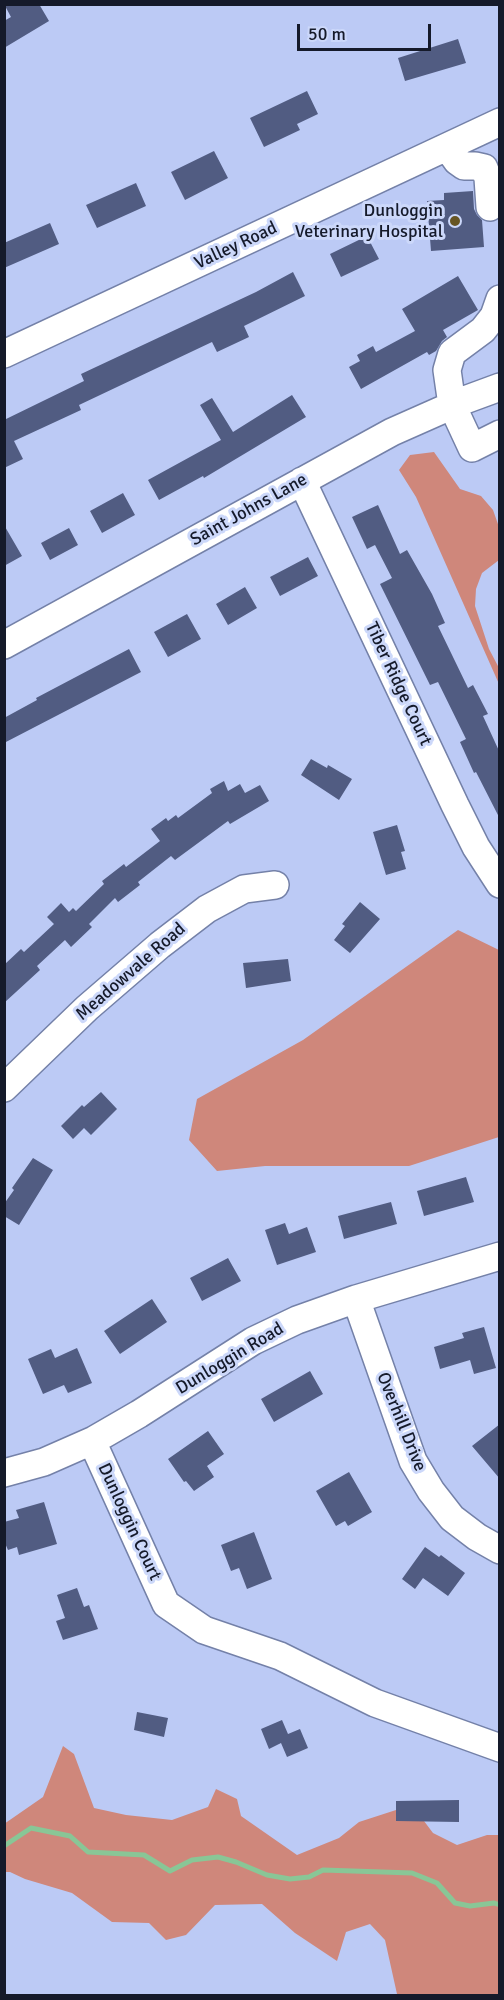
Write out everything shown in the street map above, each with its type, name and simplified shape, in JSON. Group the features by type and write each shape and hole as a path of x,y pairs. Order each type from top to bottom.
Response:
{"street":[{"name":"Valley Road","path":"4,354 500,122"},
{"path":"447,147 457,161 464,166 484,168 488,178 490,207"},
{"path":"498,310 483,330 452,353 447,370 452,405 472,448 500,434"},
{"name":"Saint Johns Lane","path":"4,645 392,432 452,405 500,387"},
{"name":"Tiber Ridge Court","path":"302,481 455,805 476,847 500,884"},
{"name":"Meadowvale Road","path":"4,1088 95,1001 160,945 207,909 244,889 275,885"},
{"name":"Dunloggin Road","path":"4,1473 44,1462 92,1441 139,1414 253,1341 297,1320 356,1299 500,1257"},
{"name":"Overhill Drive","path":"356,1299 413,1461 431,1491 452,1518 477,1537 500,1550"},
{"name":"Dunloggin Court","path":"92,1441 166,1604 204,1630 280,1656 375,1703 500,1748"}],"shaded area":[{"path":"434,452 460,489 481,496 493,510 499,527 499,560 482,573 476,589 475,606 489,649 499,668 499,684 416,497 399,470 410,455"},
{"path":"458,930 499,950 499,1137 409,1166 265,1166 217,1171 189,1140 197,1099 303,1040"},
{"path":"63,1746 74,1754 94,1808 126,1815 172,1820 208,1807 216,1789 237,1799 241,1816 297,1855 339,1838 359,1822 396,1810 396,1821 424,1821 433,1833 457,1845 487,1835 499,1835 499,1995 397,1994 385,1940 370,1924 346,1932 337,1961 295,1933 262,1904 215,1905 186,1935 166,1940 149,1923 112,1922 72,1893 5,1872 4,1824 43,1797"}],"building":[{"path":"4,4 39,4 49,21 4,48 4,21 11,17"},
{"path":"458,39 466,63 405,81 398,58"},
{"path":"307,91 318,114 297,124 300,130 264,147 250,118"},
{"path":"214,151 228,178 185,200 171,172"},
{"path":"136,183 146,206 97,228 86,205"},
{"name":"Dunloggin Veterinary Hospital","path":"473,191 474,209 482,220 484,247 431,251 427,201 444,200 444,193"},
{"path":"50,223 59,244 4,268 4,243"},
{"path":"367,236 379,259 341,277 330,254"},
{"path":"293,272 305,296 244,326 249,337 217,352 212,342 79,405 81,410 14,441 23,459 4,468 4,420 84,381 81,374 256,292"},
{"path":"458,276 478,310 443,330 447,337 436,351 429,355 427,352 361,389 349,367 360,361 357,355 373,346 376,352 415,331 402,309"},
{"path":"292,395 306,417 204,478 203,476 159,500 148,480 221,440 200,405 212,398 233,432"},
{"path":"123,493 135,515 102,533 90,511"},
{"path":"378,505 400,554 407,550 432,594 445,623 438,626 468,688 473,685 488,714 483,716 500,753 500,819 476,772 474,773 460,742 466,739 438,682 430,685 380,584 392,578 375,545 367,549 352,517"},
{"path":"4,525 22,556 4,566"},
{"path":"69,528 78,545 50,560 41,543"},
{"path":"308,557 318,576 280,596 270,577"},
{"path":"245,587 257,608 228,625 216,604"},
{"path":"187,614 201,639 168,657 154,632"},
{"path":"129,649 141,672 4,743 4,718 37,700 36,698"},
{"path":"311,759 327,768 328,765 352,779 339,800 301,775"},
{"path":"224,781 228,791 240,784 245,793 260,785 269,801 230,824 228,821 175,860 171,856 138,882 140,885 118,902 115,898 89,924 92,927 71,947 65,940 37,966 40,970 4,1003 4,965 21,949 24,952 54,924 47,917 61,903 69,912 73,908 76,911 104,884 102,881 124,864 126,867 160,841 151,829 166,818 168,821 176,815 178,818 212,793 210,789"},
{"path":"397,825 405,851 401,852 406,869 386,875 373,832"},
{"path":"360,902 380,919 350,953 334,940 345,926 342,924"},
{"path":"288,959 291,981 246,988 243,963"},
{"path":"101,1092 117,1109 91,1135 84,1128 73,1139 61,1126 82,1105 84,1107"},
{"path":"33,1158 53,1170 19,1225 4,1216 4,1204"},
{"path":"466,1177 474,1202 424,1216 417,1191"},
{"path":"391,1202 397,1224 344,1239 338,1216"},
{"path":"285,1223 289,1234 307,1227 316,1252 277,1265 265,1230"},
{"path":"228,1258 241,1281 202,1301 190,1278"},
{"path":"152,1299 167,1322 120,1354 104,1331"},
{"path":"484,1327 496,1368 474,1374 470,1360 440,1369 434,1347 464,1338 462,1333"},
{"path":"77,1348 92,1383 68,1393 64,1385 43,1394 28,1359 51,1349 55,1358"},
{"path":"310,1371 323,1394 274,1422 261,1399"},
{"path":"500,1424 500,1479 472,1446"},
{"path":"208,1431 224,1454 207,1466 214,1477 194,1491 186,1481 184,1482 168,1459"},
{"path":"349,1472 372,1512 348,1526 345,1521 336,1526 316,1491"},
{"path":"44,1502 57,1544 19,1555 17,1547 8,1550 4,1541 4,1522 19,1518 16,1510"},
{"path":"254,1532 272,1579 247,1589 239,1568 231,1571 221,1545"},
{"path":"425,1547 439,1557 441,1555 465,1573 448,1596 423,1578 415,1589 402,1579"},
{"path":"77,1588 84,1607 89,1605 98,1629 63,1640 56,1621 65,1618 57,1595"},
{"path":"137,1712 168,1718 164,1737 134,1730"},
{"path":"282,1720 288,1734 300,1729 308,1748 287,1757 281,1743 269,1749 261,1729"},
{"path":"459,1800 459,1822 396,1821 396,1801"}],"waterway":[{"path":"4,1846 31,1828 70,1836 88,1852 144,1855 170,1871 192,1860 218,1857 267,1875 290,1879 309,1877 323,1870 412,1873 437,1883 455,1903 470,1906 494,1903 500,1905"}],"place":[{"name":"Dunloggin Veterinary Hospital","path":"455,221"}]}
